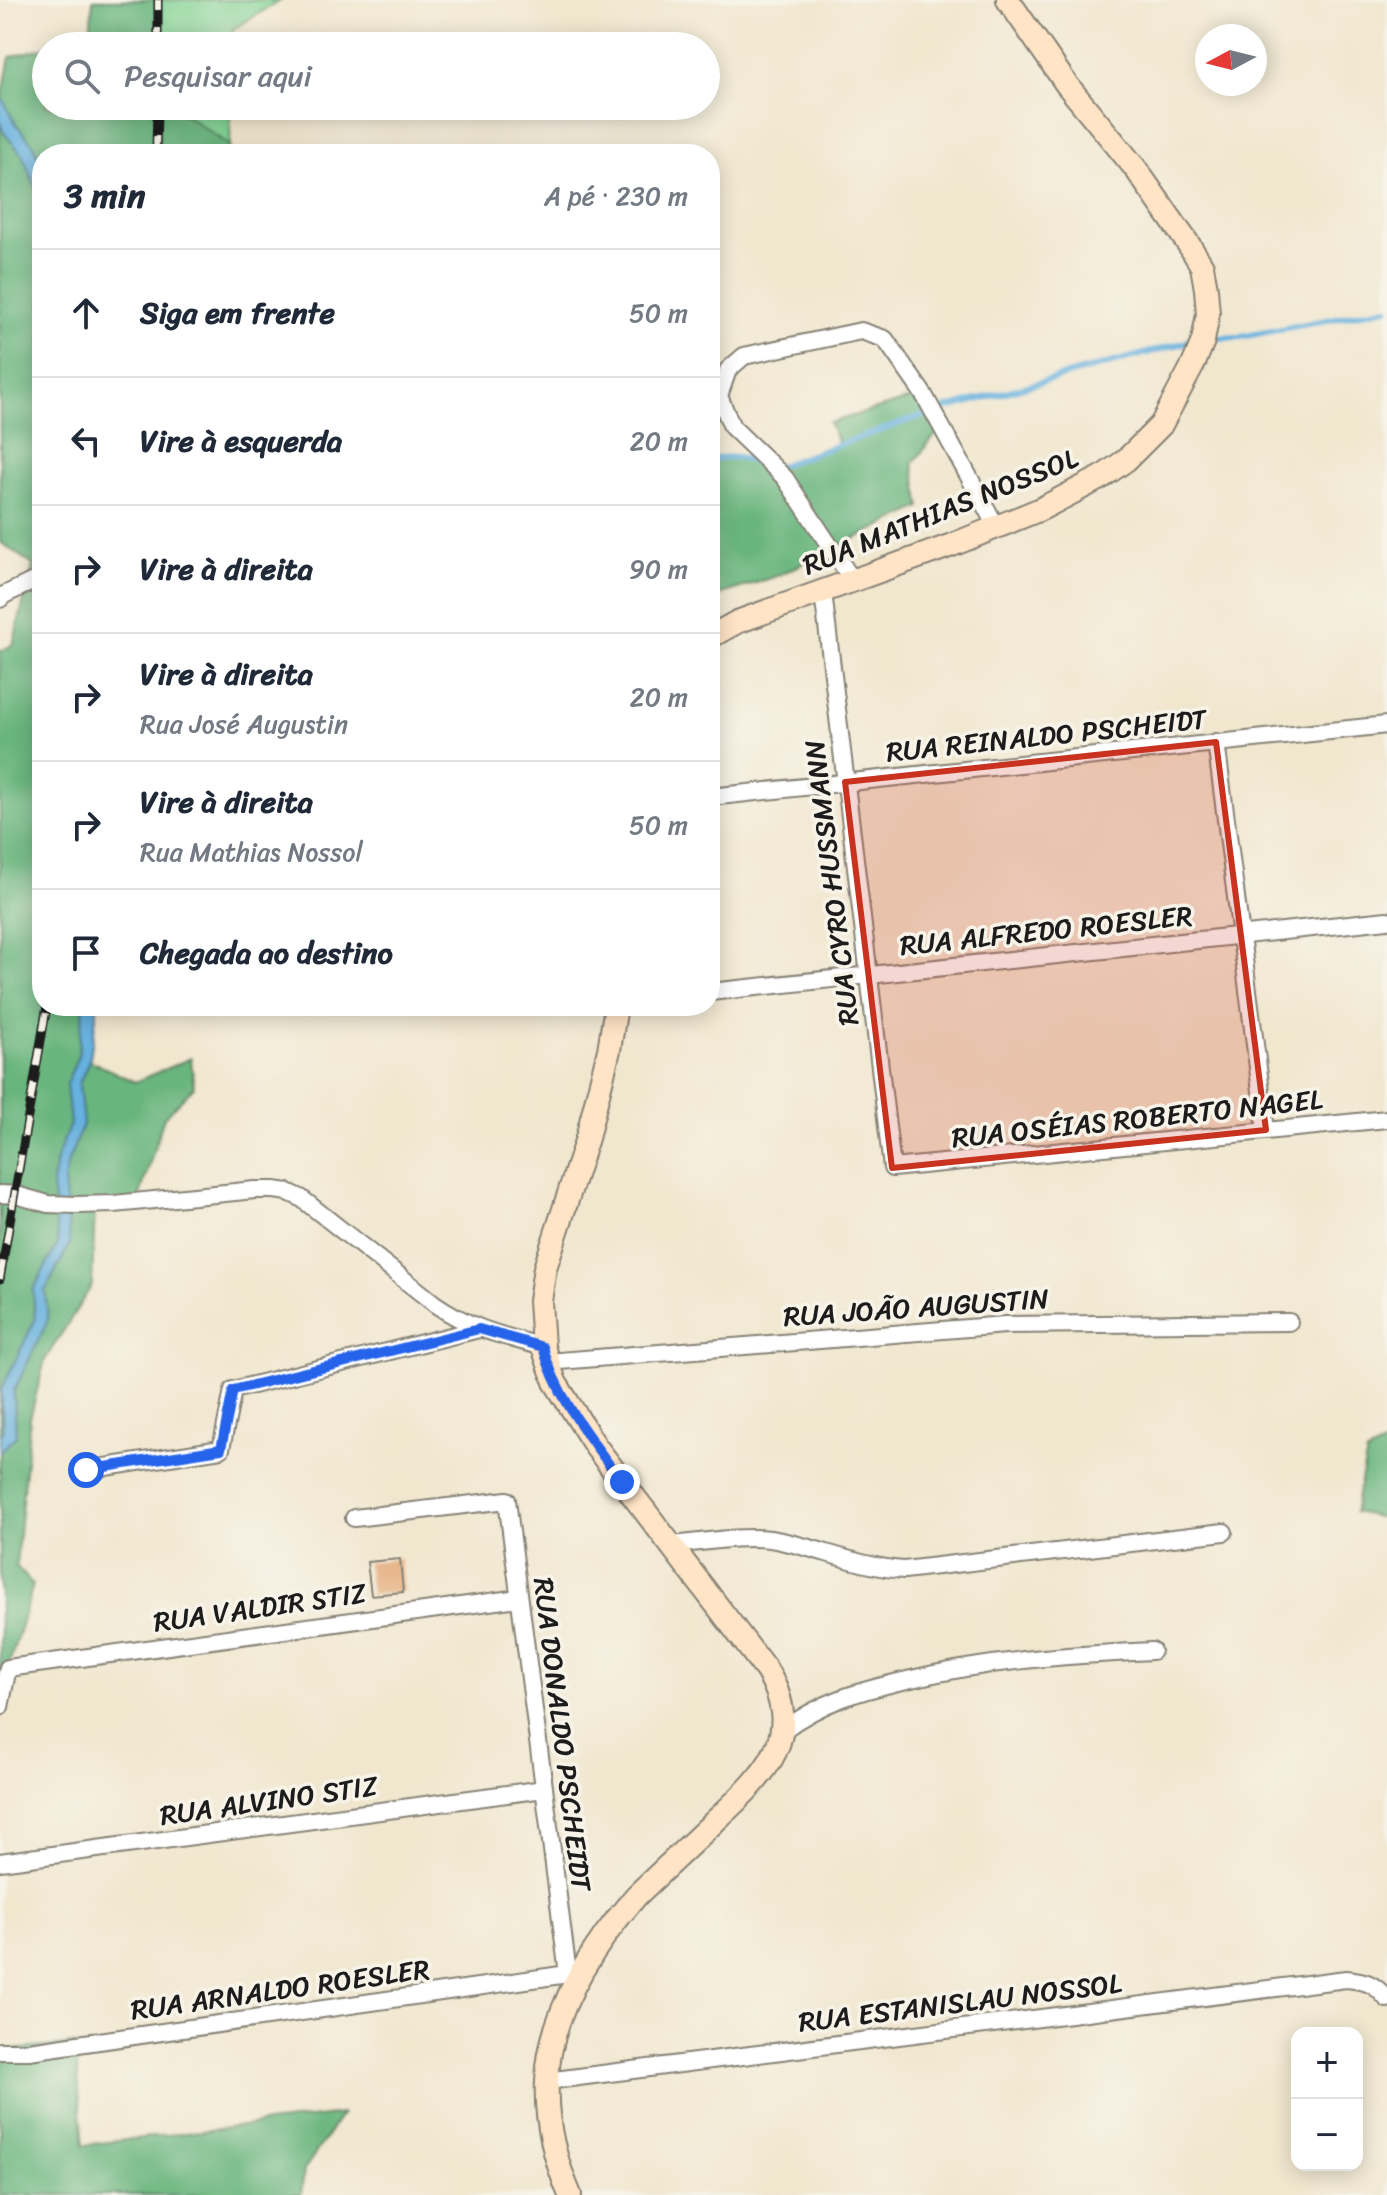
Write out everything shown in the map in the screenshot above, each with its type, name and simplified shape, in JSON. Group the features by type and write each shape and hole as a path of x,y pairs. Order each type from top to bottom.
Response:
{"street":[{"name":"RUA MATHIAS NOSSOL","path":"720,631 737,622 952,545 1041,509 1102,477 1126,460 1161,425 1194,363 1203,341 1208,314 1202,266 1136,169 1067,85 1008,0"},
{"path":"720,393 728,370 744,356 861,331 885,339 924,395 996,526"},
{"path":"720,398 732,427 785,478 853,581"},
{"path":"0,599 32,582"},
{"name":"RUA CYRO HUSSMANN","path":"823,592 892,1168"},
{"name":"RUA REINALDO PSCHEIDT","path":"720,796 1387,725"},
{"path":"1216,742 1266,1130"},
{"name":"RUA ALFREDO ROESLER","path":"720,991 1387,920"},
{"path":"570,2195 555,2152 547,2081 555,2035 573,1976 636,1896 764,1773 779,1746 783,1712 767,1671 576,1418 555,1382 545,1354 540,1301 545,1268 587,1138 614,1016"},
{"name":"RUA OSÉIAS ROBERTO NAGEL","path":"892,1168 1387,1119"},
{"path":"0,1194 48,1204 77,1205 255,1190 288,1192 301,1198 457,1319 545,1354"},
{"name":"RUA JOÃO AUGUSTIN","path":"545,1354 1005,1325 1289,1322"},
{"path":"86,1470 221,1449 233,1390 479,1329"},
{"name":"RUA DONALDO PSCHEIDT","path":"354,1518 507,1500 544,1789 573,1976"},
{"path":"670,1545 770,1539 876,1566 904,1570 1224,1532"},
{"name":"RUA VALDIR STIZ","path":"0,1707 8,1668 519,1598"},
{"path":"782,1731 804,1714 853,1693 932,1674 1013,1660 1152,1651"},
{"name":"RUA ALVINO STIZ","path":"0,1862 544,1789"},
{"name":"RUA ARNALDO ROESLER","path":"0,2051 29,2051 573,1976"},
{"name":"RUA ESTANISLAU NOSSOL","path":"547,2081 1346,1979 1363,1980 1382,1993"}],"highlighted area":[{"path":"1216,742 1266,1130 892,1168 845,782"}],"green space":[{"path":"93,0 158,0 158,32 90,32"},
{"path":"158,0 281,0 233,29 233,32 158,32"},
{"path":"32,51 32,120 193,120 227,144 32,144 32,564 0,542 0,108 10,57"},
{"path":"193,120 231,120 230,144"},
{"path":"924,395 942,427 913,463 921,507 777,576 720,595 720,458 738,457 773,468 839,445 829,423"},
{"path":"32,569 32,1016 89,1016 84,1058 135,1082 191,1058 194,1087 164,1117 138,1202 95,1206 92,1285 45,1360 30,1418 16,1566 33,1585 8,1668 0,1707 0,652 13,644"},
{"path":"1387,1443 1387,1517 1354,1512 1367,1453"},
{"path":"75,2044 84,2145 342,2114 304,2170 301,2195 0,2195 0,2051"}],"water":[{"path":"0,94 15,123 33,144 32,179 22,154 4,133 0,123"},
{"path":"83,1016 96,1016 90,1058 79,1084 83,1124 68,1161 64,1182 70,1244 45,1291 48,1320 14,1391 16,1436 0,1452 0,1435 3,1432 1,1390 35,1320 33,1290 58,1244 52,1184 56,1160 70,1124 66,1084 78,1056"}],"building":[{"path":"400,1559 403,1592 371,1595 367,1562"}],"waterway":[{"path":"1209,338 1241,337 1387,308"},
{"path":"944,409 1198,339"},
{"path":"776,467 927,414"},
{"path":"720,458 738,457 765,465"}],"railway":[{"path":"158,0 158,32"},
{"path":"156,144 157,120"},
{"path":"0,1279 45,1016"}],"route":[{"path":"86,1470 221,1449 233,1390 479,1329 543,1347 555,1382 576,1418 622,1482"}]}
